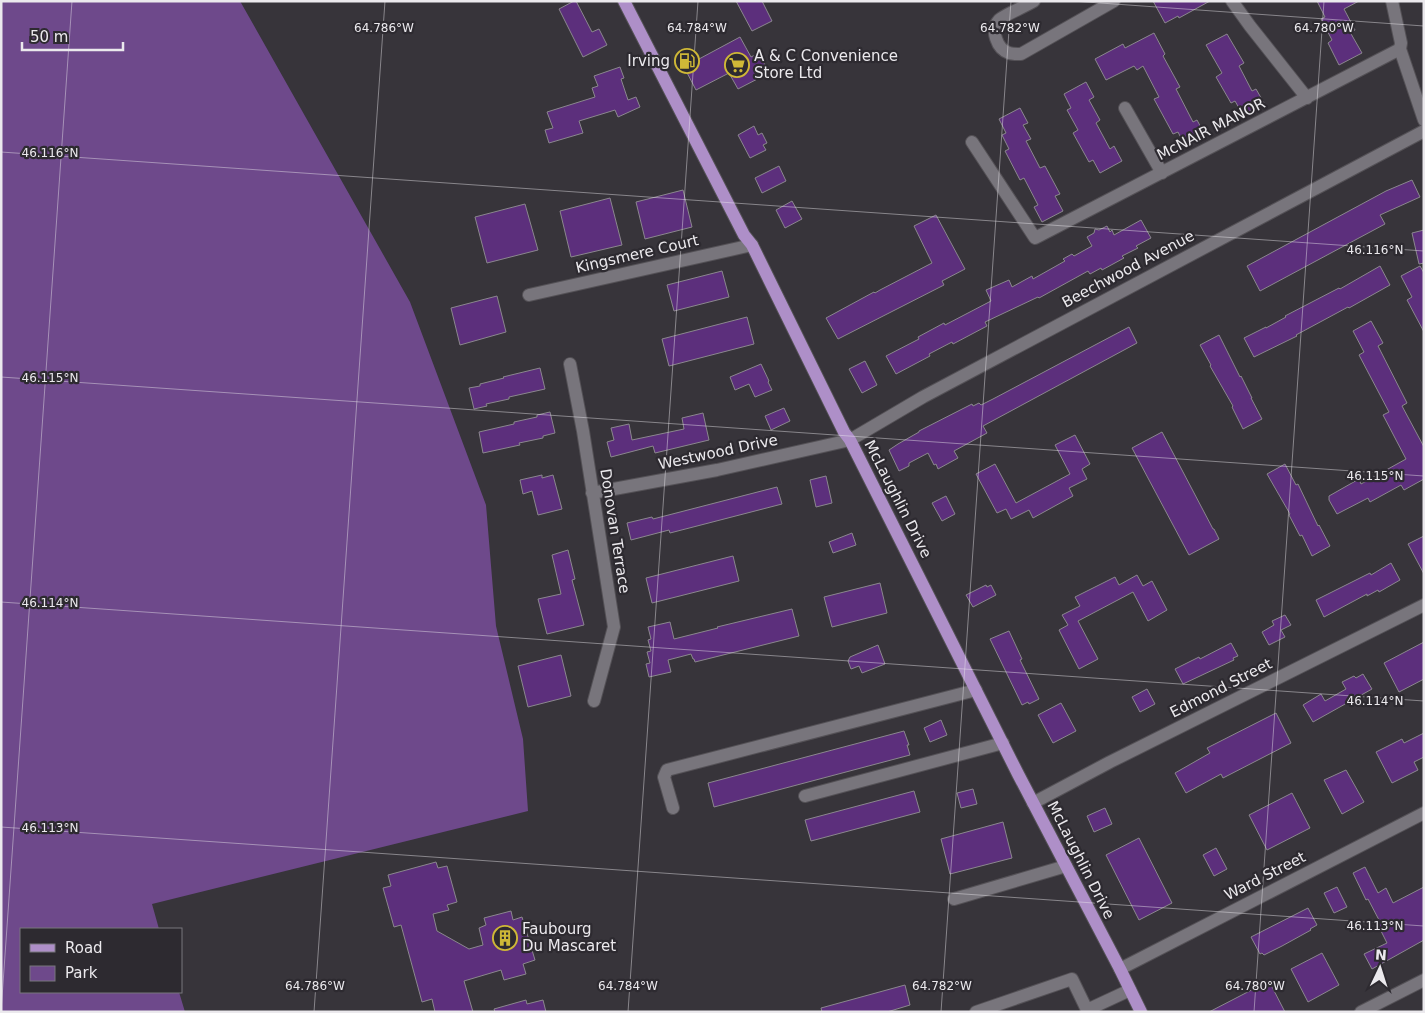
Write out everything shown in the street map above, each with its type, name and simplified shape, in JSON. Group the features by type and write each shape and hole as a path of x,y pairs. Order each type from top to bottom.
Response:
{"main road":[{"name":"McLaughlin Drive","path":"624,1 744,235 752,245 844,432 850,440 1141,1012"}],"street":[{"path":"1034,1 1000,20 995,28 995,37 1000,46 1008,53 1021,54 1114,1"},
{"path":"1232,1 1307,98"},
{"path":"1392,1 1401,43 1400,49 1424,120"},
{"name":"McNAIR MANOR","path":"972,142 1036,238 1400,49"},
{"path":"1125,108 1162,173"},
{"name":"Beechwood Avenue","path":"850,440 923,397 1424,131"},
{"name":"Kingsmere Court","path":"529,295 752,245"},
{"name":"Donovan Terrace","path":"570,364 583,431 614,627 594,701"},
{"name":"Westwood Drive","path":"592,492 717,470 850,440"},
{"name":"Edmond Street","path":"1033,803 1118,757 1424,605"},
{"path":"673,808 664,777 667,770 976,690"},
{"path":"805,796 1002,742"},
{"name":"Ward Street","path":"1120,969 1424,813"},
{"path":"954,899 1066,866"},
{"path":"976,1012 1072,979 1088,1011 1130,990"},
{"path":"1362,1012 1424,980"}],"green space":[{"path":"1,1 240,1 410,302 486,505 496,626 523,739 528,811 152,904 159,928 20,928 20,993 179,993 185,1012 1,1012"}],"building":[{"path":"576,1 592,32 599,29 607,45 583,57 559,9"},
{"path":"736,1 762,1 772,21 752,31"},
{"path":"1153,1 1210,1 1179,18 1178,16 1165,23"},
{"path":"1317,1 1359,1 1344,9 1355,30 1350,32 1362,53 1339,65 1328,43 1332,40 1321,19 1325,17"},
{"path":"1154,33 1165,54 1163,56 1180,87 1176,89 1193,122 1197,120 1205,135 1185,146 1178,132 1173,134 1154,99 1159,97 1143,66 1137,70 1134,66 1106,80 1095,59 1123,44 1125,48"},
{"path":"1227,34 1244,63 1239,66 1252,91 1256,89 1264,103 1243,115 1235,101 1231,103 1216,77 1222,73 1206,45"},
{"name":"A & C Convenience Store Ltd","path":"740,37 751,57 759,53 769,73 738,89 729,73 696,90 683,65 698,57 699,59"},
{"path":"620,67 624,78 621,79 628,100 636,97 640,107 618,117 615,110 579,121 583,133 549,143 545,130 553,128 547,112 595,97 592,88 598,86 594,76"},
{"path":"1086,82 1094,97 1089,100 1100,120 1096,123 1110,149 1114,146 1122,161 1100,173 1093,160 1089,162 1073,133 1078,130 1067,110 1071,108 1064,94"},
{"path":"1020,108 1028,123 1023,125 1031,139 1026,141 1040,168 1045,166 1060,194 1055,196 1063,211 1042,222 1034,207 1038,205 1024,178 1020,180 1005,151 1009,149 1002,135 1006,133 999,119"},
{"path":"754,126 758,135 762,133 767,143 763,145 766,150 750,158 738,135"},
{"path":"779,166 786,181 762,193 755,178"},
{"path":"1412,180 1420,197 1380,215 1385,224 1260,291 1247,266 1386,191"},
{"path":"683,190 692,227 645,239 636,202"},
{"path":"610,198 622,245 571,257 560,211"},
{"path":"792,201 802,219 785,228 776,210"},
{"path":"525,204 538,250 487,263 475,217"},
{"path":"936,215 965,269 942,281 944,285 838,339 826,318 932,263 914,226"},
{"path":"1141,220 1151,238 1136,246 1138,248 1122,256 1124,258 1102,270 1101,268 1090,274 1088,271 1039,298 985,322 987,326 929,354 930,356 896,374 886,356 919,339 918,337 944,323 945,325 991,301 986,290 1009,280 1012,287 1032,276 1033,279 1065,261 1063,259 1072,254 1074,256 1092,246 1087,237 1094,233 1095,229 1099,230 1107,226 1114,235"},
{"path":"1424,230 1424,263 1419,264 1412,233"},
{"path":"1380,266 1390,285 1297,336 1254,357 1244,338 1340,289"},
{"path":"1420,266 1424,273 1424,332 1407,300 1412,297 1401,276"},
{"path":"722,271 729,297 674,311 667,285"},
{"path":"497,296 506,332 460,345 451,308"},
{"path":"747,317 754,344 669,366 662,339"},
{"path":"1371,321 1383,343 1378,346 1407,403 1402,406 1424,447 1424,479 1404,490 1401,485 1370,502 1368,498 1337,514 1329,500 1329,496 1359,479 1361,484 1406,459 1383,415 1389,412 1359,355 1364,352 1353,331"},
{"path":"1129,327 1137,343 983,426 987,433 954,451 958,458 938,469 928,453 909,463 909,466 899,471 889,450 898,444 972,404 973,406 979,403 981,405 993,399"},
{"path":"1219,335 1262,419 1243,429 1233,406 1200,345"},
{"path":"865,361 877,385 862,393 849,369"},
{"path":"761,364 772,390 755,397 749,384 735,390 730,377"},
{"path":"540,368 545,389 509,397 509,399 486,404 487,406 474,409 469,388"},
{"path":"784,408 790,421 771,430 765,416"},
{"path":"550,412 555,433 543,436 543,438 519,443 520,445 483,453 479,432 514,424 514,422"},
{"path":"703,413 709,440 655,453 653,446 611,457 607,442 614,440 611,428 629,424 632,440 684,429 682,418"},
{"path":"1162,432 1219,539 1189,555 1132,448"},
{"path":"1075,435 1090,464 1082,469 1087,479 1069,488 1073,496 1033,518 1029,510 1011,519 1006,509 997,513 976,474 995,464 1016,503 1070,474 1055,445"},
{"path":"1285,464 1296,485 1298,484 1330,546 1312,556 1267,474"},
{"path":"542,475 542,478 553,475 562,509 538,515 532,491 523,494 520,480"},
{"path":"826,476 832,503 816,507 810,480"},
{"path":"777,487 782,504 670,533 669,530 631,540 627,523 652,517 653,519"},
{"path":"946,496 955,514 942,521 932,503"},
{"path":"852,533 856,545 833,553 829,542"},
{"path":"1424,536 1424,574 1408,544"},
{"path":"568,550 575,579 572,580 584,625 547,634 538,599 561,594 552,555"},
{"path":"733,556 739,581 652,603 646,578"},
{"path":"1391,563 1400,580 1379,592 1378,590 1367,596 1367,594 1324,617 1316,600 1370,573 1371,575"},
{"path":"1137,575 1143,586 1152,581 1167,610 1148,621 1133,592 1078,621 1098,659 1079,669 1059,630 1068,625 1062,615 1080,606 1075,597 1115,577 1119,585"},
{"path":"880,583 887,613 832,627 824,597"},
{"path":"986,585 987,587 991,585 996,595 973,607 966,595"},
{"path":"792,609 799,636 695,662 691,654 668,660 671,672 649,677 646,664 650,663 647,652 651,651 648,640 651,639 648,627 670,622 674,639"},
{"path":"1285,615 1291,625 1281,630 1285,637 1269,645 1262,632 1274,625 1272,621"},
{"path":"1009,631 1022,659 1020,660 1039,699 1029,704 1028,702 1022,705 990,639"},
{"path":"1424,642 1424,679 1399,692 1384,663"},
{"path":"1231,643 1238,656 1233,658 1234,660 1183,684 1175,669"},
{"path":"878,645 885,664 862,673 859,666 851,669 848,661 850,657"},
{"path":"561,655 571,696 528,707 518,666"},
{"path":"1363,674 1372,689 1313,722 1303,705 1321,694 1325,701 1346,689 1342,682"},
{"path":"1147,689 1155,704 1140,712 1132,697"},
{"path":"1061,703 1076,731 1053,743 1038,715"},
{"path":"1276,713 1291,743 1223,778 1221,774 1186,793 1175,773 1210,753 1207,748"},
{"path":"941,720 947,735 930,742 924,728"},
{"path":"904,731 910,755 714,807 708,783"},
{"path":"1424,733 1424,757 1414,762 1418,770 1392,783 1376,752 1402,739 1404,743"},
{"path":"1346,770 1364,802 1342,814 1324,780"},
{"path":"973,789 977,804 961,808 957,793"},
{"path":"914,791 920,812 811,841 805,820"},
{"path":"1292,793 1310,828 1267,850 1249,815"},
{"path":"1105,808 1112,824 1094,832 1087,816"},
{"path":"1003,822 1012,858 950,874 941,839"},
{"path":"1139,838 1172,903 1139,920 1106,855"},
{"path":"1216,848 1227,869 1214,876 1203,855"},
{"name":"Faubourg Du Mascaret","path":"436,862 438,868 447,866 457,902 447,905 449,910 433,914 437,931 469,949 483,945 479,928 486,925 484,918 511,911 513,920 522,917 535,960 523,964 526,974 504,980 501,970 464,981 473,1012 435,1012 432,999 422,1002 401,925 394,927 383,888 391,886 388,875"},
{"path":"1365,867 1378,893 1386,888 1393,903 1424,887 1424,940 1372,969 1364,954 1387,943 1376,921 1379,920 1368,899 1366,900 1353,873"},
{"path":"1337,887 1347,907 1334,913 1324,893"},
{"path":"1308,908 1317,925 1282,946 1264,955 1260,954 1251,937"},
{"path":"1322,953 1339,985 1308,1002 1291,969"},
{"path":"1269,981 1285,1012 1209,1012"},
{"path":"905,985 910,1005 887,1012 822,1012 821,1008"},
{"name":"Faubourg Du Mascaret","path":"526,1000 527,1004 543,1000 546,1012 495,1012 494,1009"}],"place":[{"name":"Irving","path":"687,61"},
{"name":"A & C Convenience Store Ltd","path":"737,65"},
{"name":"Faubourg Du Mascaret","path":"505,938"}]}
